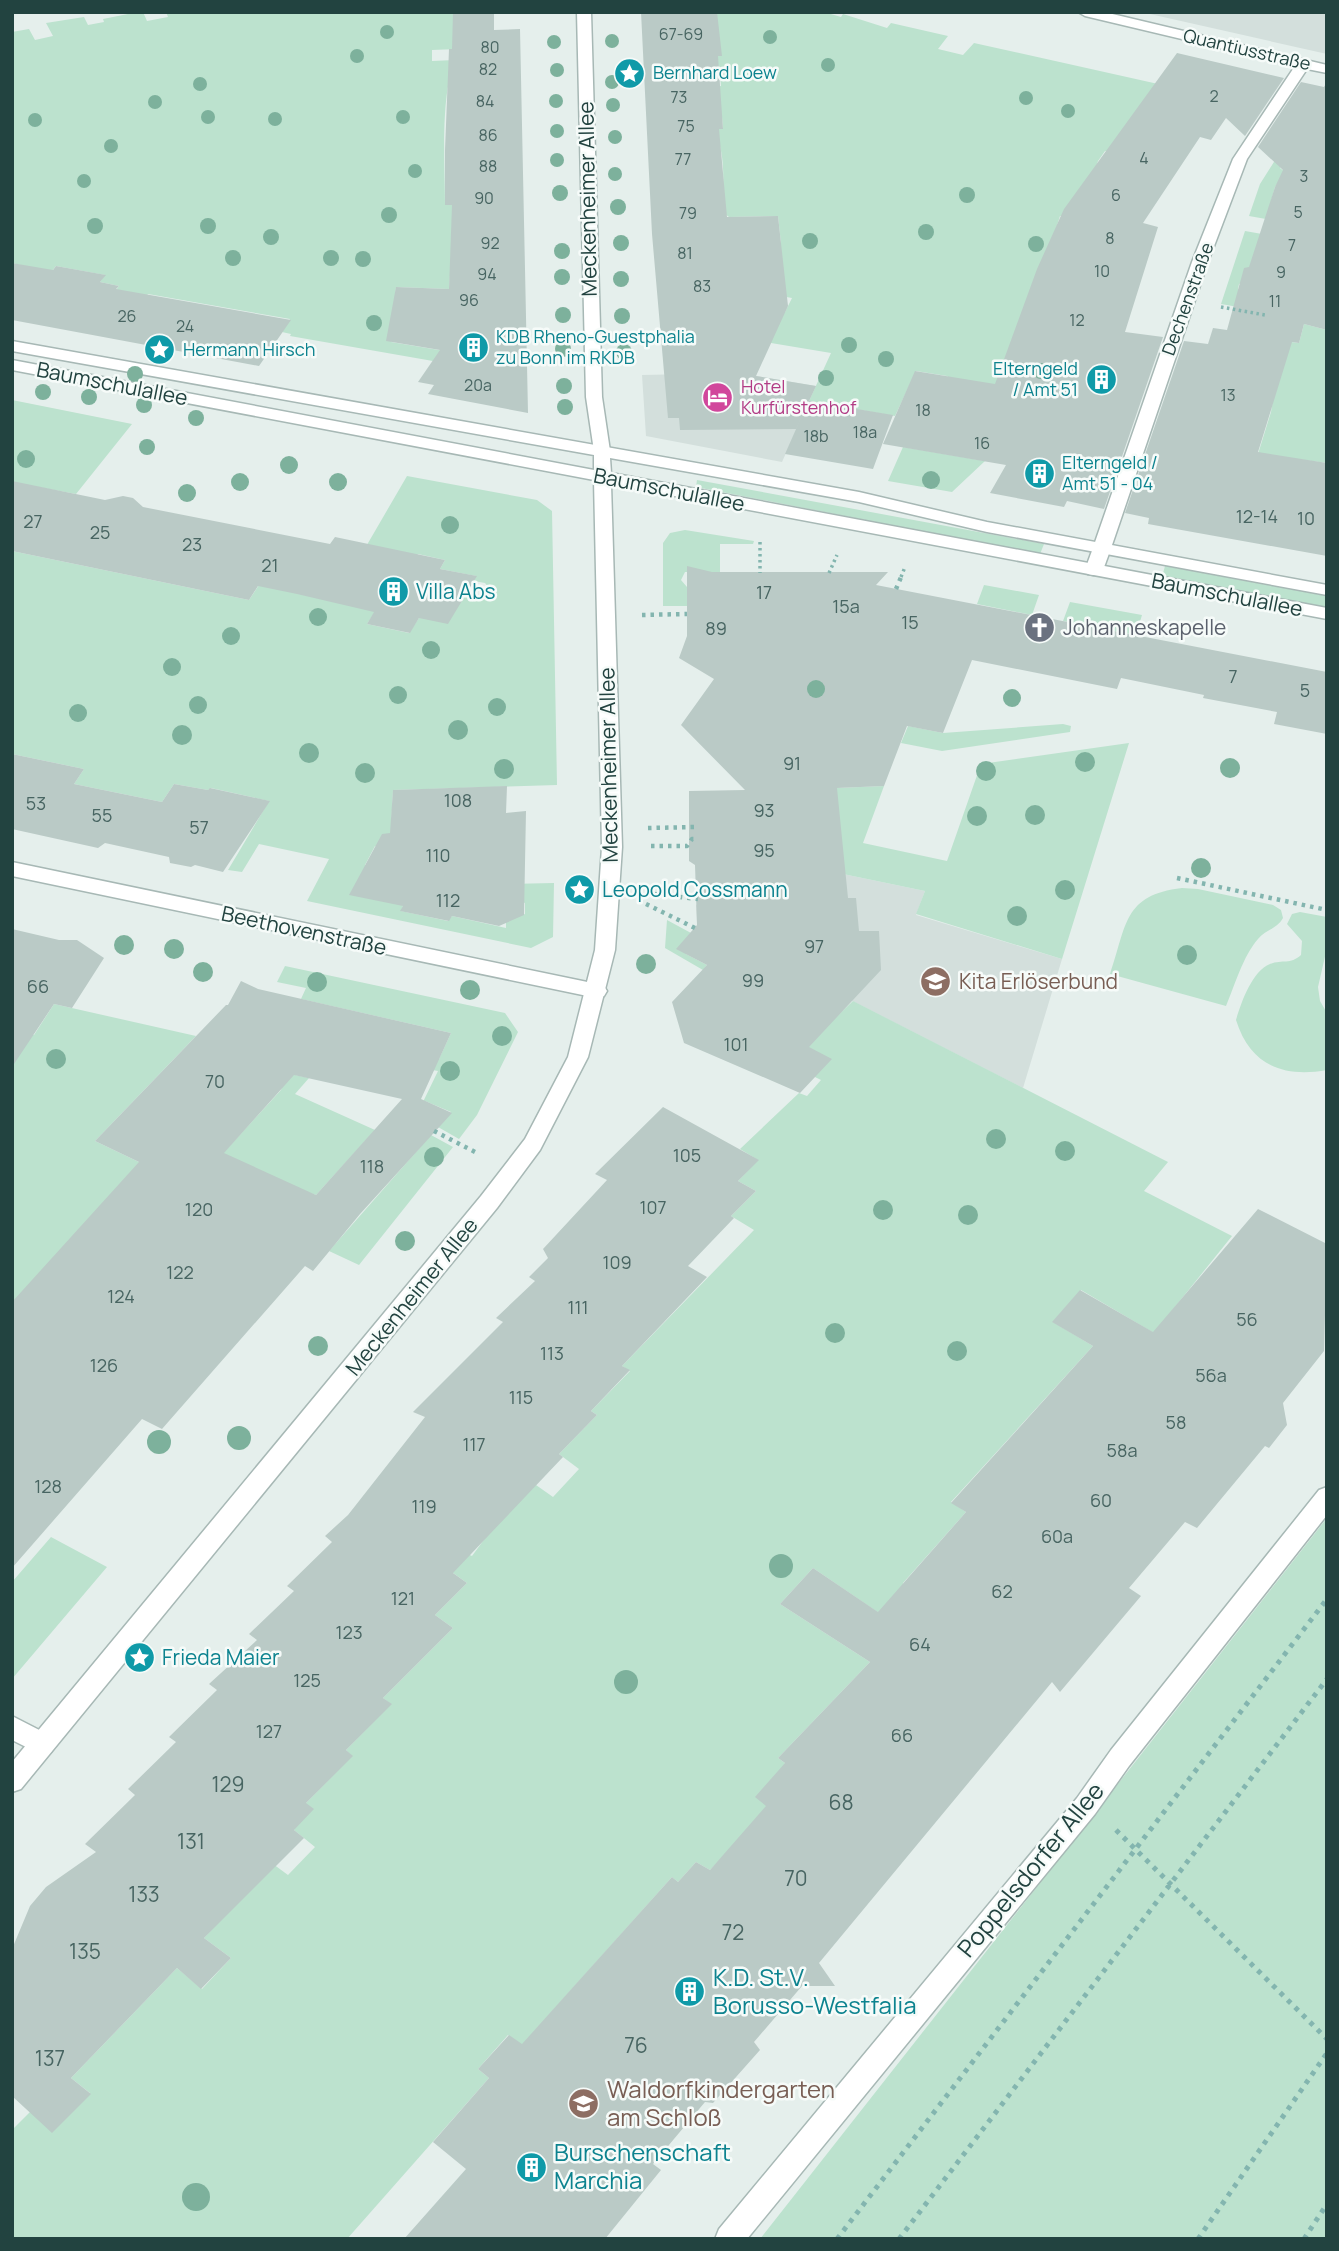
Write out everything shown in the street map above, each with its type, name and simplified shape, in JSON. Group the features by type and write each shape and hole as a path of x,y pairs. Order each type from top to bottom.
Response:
{"street":[{"name":"Meckenheimer Allee","path":"12,1781 514,1171 540,1133 578,1057 597,992 605,950 612,847 602,451 594,397 591,332 583,12"},
{"name":"Quantiusstraße","path":"1085,12 1327,69"},
{"name":"Dechenstraße","path":"1094,570 1196,272 1240,159 1304,63"},
{"name":"Baumschulallee","path":"14,349 859,497 987,527 1327,590"},
{"name":"Baumschulallee","path":"12,365 1327,614"},
{"name":"Beethovenstraße","path":"12,869 597,992"},
{"name":"Poppelsdorfer Allee","path":"729,2239 1086,1806 1120,1758 1327,1497"},
{"path":"12,1727 42,1744"}],"path":[{"path":"1251,312 1265,315"},
{"path":"687,846 692,839 697,839"},
{"path":"1177,878 1327,910"},
{"path":"610,888 698,899"},
{"path":"610,888 695,928"},
{"path":"435,1131 514,1171"},
{"path":"837,2239 1327,1599"},
{"path":"899,2239 1327,1679"},
{"path":"1086,1806 1102,1817 1327,2039"},
{"path":"1198,2239 1327,2053"},
{"path":"1304,2239 1327,2204"}],"shaded area":[{"path":"1141,12 1327,12 1327,54"},
{"path":"739,373 816,386 782,462 646,436 642,375"},
{"name":"Kita Erlöserbund","path":"819,869 925,891 916,915 1062,959 1023,1088 697,922 696,905"}],"green space":[{"path":"143,12 147,21 168,17 166,12 453,12 458,49 432,50 432,61 455,60 447,92 444,131 445,205 455,205 449,289 396,287 391,342 451,352 450,364 290,336 291,334 282,332 290,319 148,294 144,299 113,294 119,286 100,282 105,275 56,266 51,272 12,263 12,32 29,29 35,40 53,36 46,23 84,17 88,25"},
{"path":"717,12 824,12 841,17 843,14 887,28 891,23 948,36 938,49 963,55 974,43 1185,90 1116,154 1105,151 1098,161 1079,218 1060,216 996,419 947,376 916,371 895,416 809,401 831,353 735,337 785,312 792,298 757,292 781,243 778,216 729,217 721,211 722,159 714,129 723,128 722,117 711,87 721,86 720,73 710,56"},
{"path":"1284,146 1285,160 1280,168 1285,172 1275,187 1266,219 1249,216 1260,184"},
{"path":"1245,231 1262,234 1244,282 1239,284 1238,289 1242,294 1238,307 1221,304"},
{"path":"1304,324 1327,330 1327,463 1258,454 1271,412 1283,341 1299,343"},
{"path":"12,400 132,424 76,494 12,483"},
{"path":"903,447 985,461 952,492 888,481"},
{"path":"407,476 537,500 552,511 557,785 393,790 390,848 375,846 365,865 403,906 401,911 448,921 452,916 506,928 506,921 525,914 525,903 510,898 506,884 554,883 553,937 531,948 307,901 329,859 259,844 242,872 228,870 269,801 211,788 208,790 174,784 162,802 74,784 84,769 12,754 12,551 249,600 259,585 376,610 367,624 409,633 419,618 465,596 476,599 486,595 490,589 485,583 474,581 476,576 440,569 445,560 418,554 412,563 364,550"},
{"path":"697,480 1044,544 1040,554 696,487"},
{"path":"685,530 754,541 753,544 720,544 720,572 685,572 681,580 687,587 687,606 663,606 663,543 670,533"},
{"path":"1165,566 1327,596 1327,607 1162,577"},
{"path":"984,585 1039,595 1032,615 977,604"},
{"path":"1070,602 1142,615 1136,635 1063,621"},
{"path":"1063,724 1071,726 1070,732 942,751 901,743 908,726 943,733"},
{"path":"1129,743 1062,959 916,914 925,891 819,869 837,788 884,786 863,843 947,861 981,764"},
{"path":"1182,888 1273,905 1281,910 1283,918 1280,922 1261,936 1248,954 1226,1006 1110,974 1125,927 1138,905 1163,892"},
{"path":"1300,912 1327,917 1327,948 1318,987 1320,1001 1327,1013 1327,1070 1311,1072 1283,1070 1259,1058 1242,1035 1236,1020 1248,988 1258,973 1270,964 1293,960 1301,955 1302,941 1287,924 1292,914"},
{"path":"667,920 691,933 691,949 686,954 707,965 703,970 665,948"},
{"path":"285,966 505,1013 518,1032 477,1115 459,1139 438,1127 451,1112 425,1101 422,1104 438,1071 427,1069 433,1059 439,1059 451,1033 301,999 306,988 277,982"},
{"path":"853,1001 1168,1162 1144,1191 1232,1236 1154,1333 1081,1290 1053,1322 1093,1346 951,1502 966,1512 903,1583 901,1628 813,1568 780,1604 870,1662 778,1758 785,1763 769,1808 710,1870 696,1862 678,1882 672,1877 522,2045 508,2035 478,2069 489,2078 347,2239 12,2239 12,2130 30,2112 90,2093 71,2078 177,1968 202,1989 231,1958 204,1938 273,1864 288,1875 315,1847 294,1830 306,1803 352,1756 346,1750 391,1704 383,1698 453,1628 435,1615 467,1583 449,1570 452,1547 472,1556 503,1514 536,1485 553,1497 579,1469 559,1454 597,1415 591,1411 630,1371 622,1366 754,1230 731,1216 756,1191 738,1181 758,1160 740,1149 799,1093 807,1096 821,1080 815,1077 806,1046"},
{"path":"54,1004 196,1036 95,1141 141,1163 12,1309 12,1030 34,1035"},
{"path":"286,1073 309,1078 295,1094 375,1130 316,1195 215,1162 281,1090"},
{"path":"431,1135 453,1147 359,1265 329,1251"},
{"path":"1327,1518 1327,2239 760,2239"},
{"path":"51,1537 107,1567 12,1679 12,1582"}],"building":[{"path":"453,12 494,12 494,30 520,29 528,413 428,394 434,385 418,382 440,350 386,341 396,287 449,289 452,205 445,205 445,150"},
{"path":"641,12 717,12 722,56 718,56 723,129 719,129 727,217 778,216 788,306 756,376 816,386 809,401 893,415 873,469 785,454 808,402 796,429 680,430 679,418 668,418 652,234"},
{"path":"1177,53 1284,78 1245,136 1226,118 1211,140 1200,137 1143,223 1158,227 1125,332 1163,337 1104,509 1067,501 1064,507 990,493 1006,465 883,444 915,371 995,384 1037,269 1064,209"},
{"path":"1301,82 1324,87 1327,82 1327,330 1304,324 1299,343 1292,342 1258,452 1327,463 1327,556 1148,524 1149,518 1125,513 1184,341 1208,344 1213,328 1227,330 1244,268 1249,267 1283,170 1258,147"},
{"path":"12,263 53,270 56,266 106,275 100,282 119,286 116,289 291,320 259,366 12,320"},
{"path":"12,481 105,500 123,496 133,498 143,507 330,544 335,537 445,560 440,569 477,576 448,624 419,618 410,633 367,624 374,612 297,594 258,586 249,600 12,551"},
{"path":"687,566 712,572 888,572 876,585 1327,672 1327,734 1274,724 1277,712 1203,698 1204,695 1121,678 1117,689 972,660 943,733 907,726 884,786 837,788 848,898 856,898 859,931 879,931 881,970 809,1047 832,1059 800,1093 684,1043 672,1002 707,965 676,949 697,925 695,865 689,861 689,791 745,790 681,725 714,679 679,658 687,636"},
{"path":"12,754 84,769 74,784 162,802 174,784 208,790 210,788 270,801 223,872 195,865 191,867 170,863 169,857 105,843 98,848 12,829"},
{"path":"507,786 506,813 526,811 524,915 499,926 452,916 449,921 400,911 403,906 349,895 382,834 390,833 393,790"},
{"path":"12,929 59,940 77,940 104,958 72,1008 54,1004 12,1067"},
{"path":"241,981 258,989 451,1033 421,1099 452,1113 360,1214 313,1271 305,1266 162,1429 142,1419 12,1568 12,1302 139,1162 95,1141 228,1005","holes":["294,1075 402,1099 316,1195 224,1153"]},
{"path":"663,1107 759,1160 738,1181 756,1191 688,1266 707,1277 622,1366 630,1370 591,1411 597,1415 559,1454 563,1457 453,1573 467,1583 435,1615 453,1628 383,1698 392,1704 346,1750 353,1756 306,1803 314,1809 294,1830 304,1838 204,1938 231,1958 201,1989 177,1968 71,2078 91,2094 52,2133 12,2096 12,1949 30,1906 46,1887 96,1852 85,1844 135,1795 128,1789 176,1742 169,1737 217,1690 209,1684 257,1640 249,1634 294,1591 287,1586 332,1542 325,1536 348,1515 425,1417 413,1412 503,1322 496,1318 535,1281 529,1277 548,1258 543,1249 607,1180 595,1174"},
{"path":"1258,1209 1327,1244 1324,1351 1283,1403 1287,1425 1269,1448 1265,1446 1197,1528 1185,1522 1129,1588 1141,1596 1060,1692 1052,1682 819,1963 835,1986 802,1986 754,2042 760,2050 713,2103 705,2102 653,2164 661,2170 605,2239 404,2239 466,2169 433,2142 489,2078 478,2069 509,2035 522,2044 672,1877 678,1882 696,1862 710,1870 766,1806 755,1797 785,1763 778,1758 870,1662 780,1604 813,1568 878,1612 966,1512 951,1503 1093,1346 1052,1322 1080,1290 1153,1332"}],"place":[{"name":"Bernhard Loew","path":"630,73"},
{"name":"KDB Rheno-Guestphalia zu Bonn im RKDB","path":"473,347"},
{"name":"Hermann Hirsch","path":"160,350"},
{"name":"Elterngeld / Amt 51","path":"1101,379"},
{"name":"Hotel Kurfürstenhof","path":"718,397"},
{"name":"Elterngeld / Amt 51 - 04","path":"1039,473"},
{"name":"Villa Abs","path":"393,592"},
{"name":"Johanneskapelle","path":"1040,628"},
{"name":"Leopold Cossmann","path":"579,890"},
{"name":"Kita Erlöserbund","path":"936,982"},
{"name":"Frieda Maier","path":"139,1658"},
{"name":"K.D. St.V. Borusso-Westfalia","path":"690,1992"},
{"name":"Waldorfkindergarten am Schloß","path":"584,2104"},
{"name":"Burschenschaft Marchia","path":"531,2167"}]}
